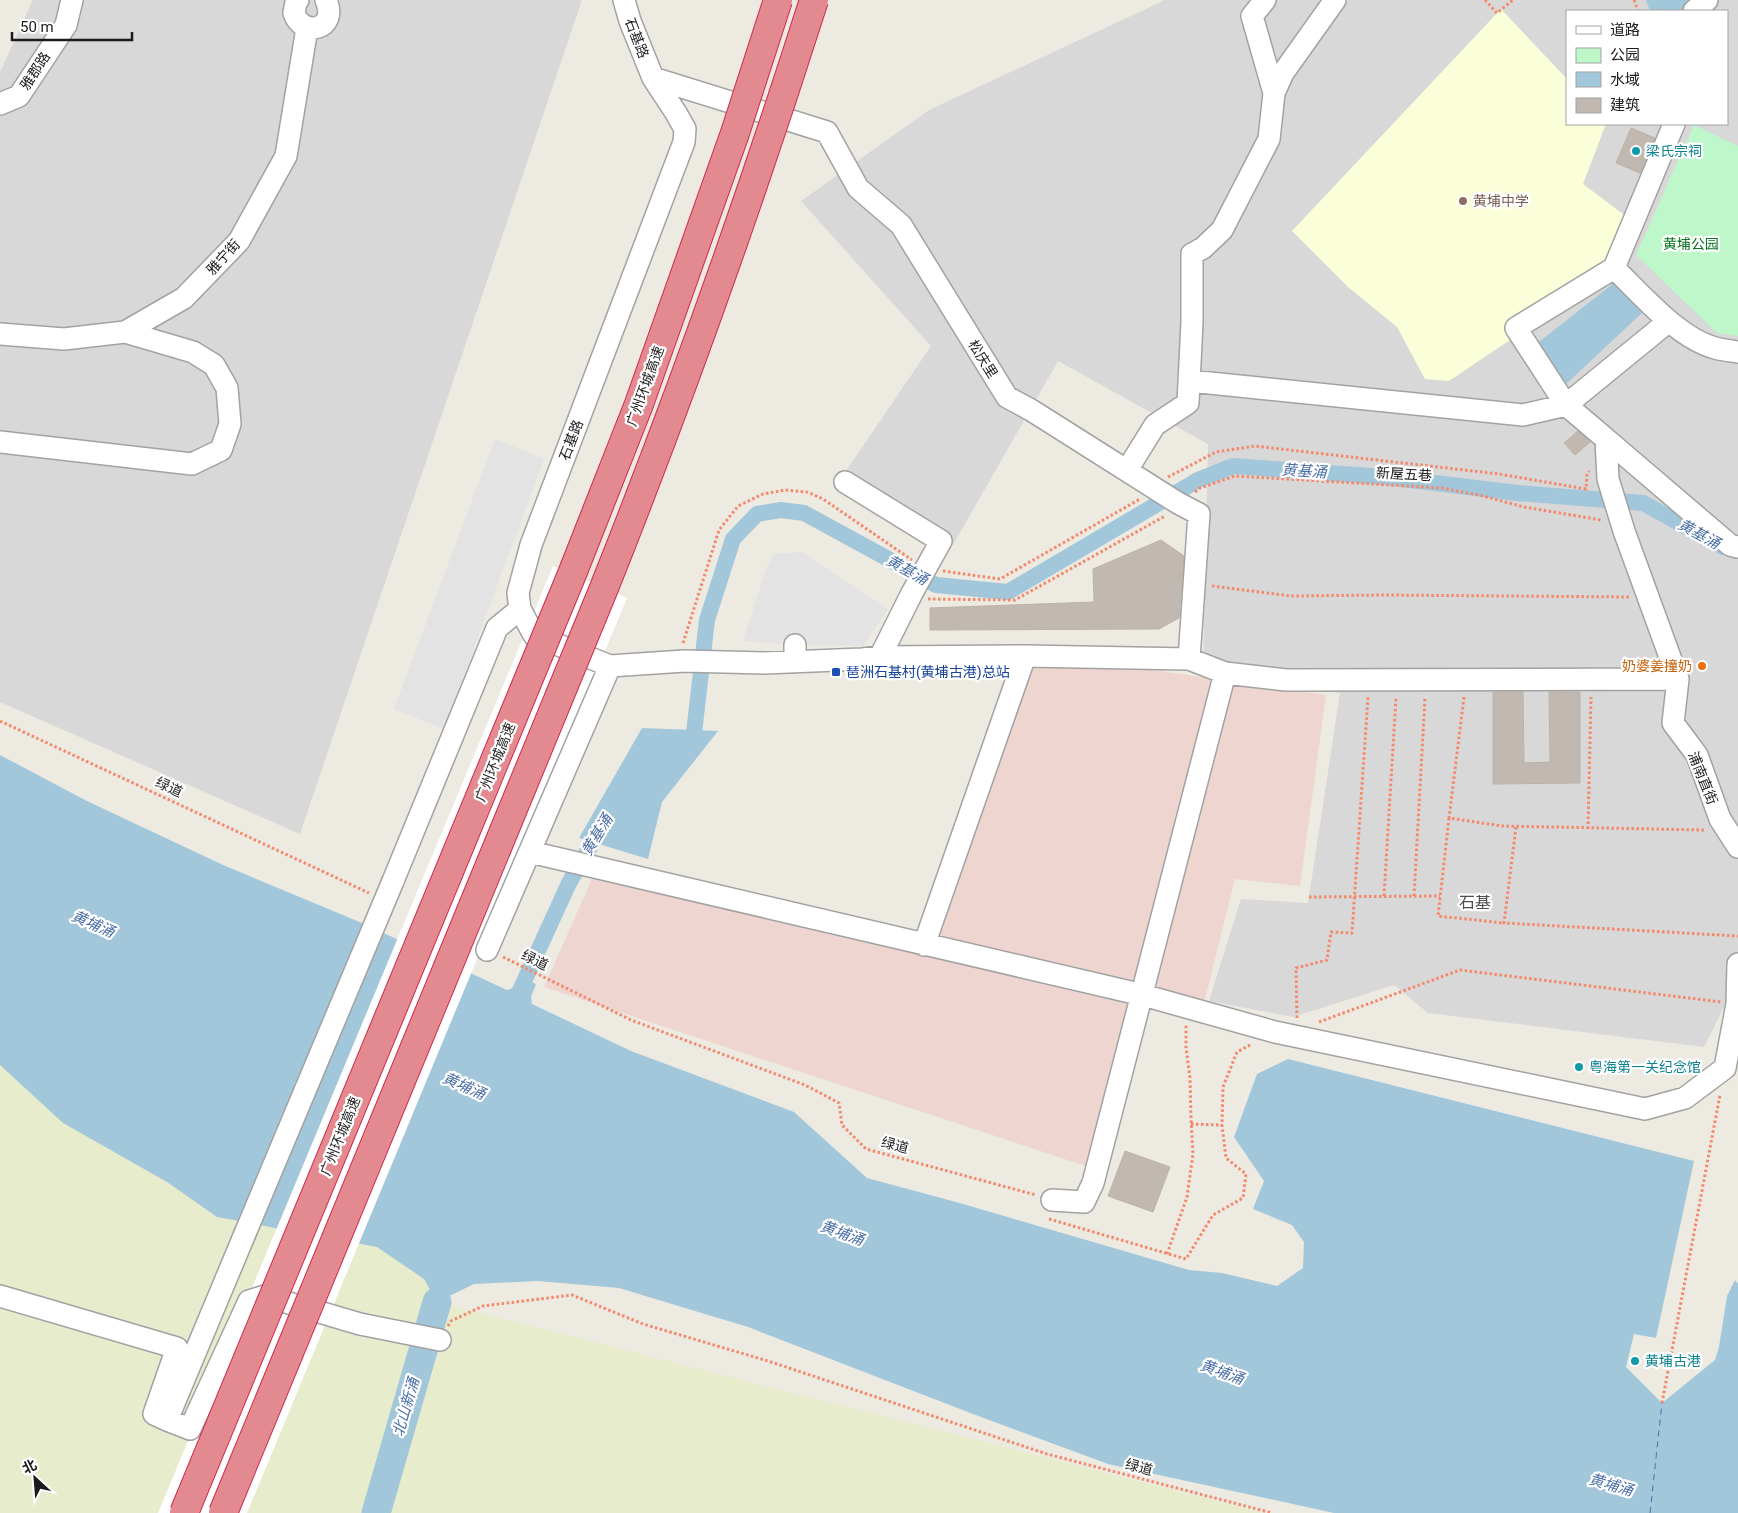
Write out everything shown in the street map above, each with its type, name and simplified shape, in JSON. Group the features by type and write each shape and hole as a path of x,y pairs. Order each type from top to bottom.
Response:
{"highway":[{"name":"广州环城高速","path":"184,1513 568,583 639,404 735,133 778,0"},
{"path":"223,1513 651,471 714,298 778,112 814,0"}],"street":[{"name":"雅郡路","path":"0,104 19,96 66,25 72,0"},
{"path":"298,0 294,13 301,25 307,28 320,26 328,20 330,10 326,0"},
{"name":"石基路","path":"624,0 630,22 653,78 685,129 684,142 531,545 519,588 520,609 534,634 610,666 684,661 764,664 795,654 862,659 880,656 1189,659"},
{"path":"1265,0 1252,16 1274,92"},
{"path":"1127,470 1155,425 1188,403 1192,254 1204,248 1222,230 1269,138 1274,92 1284,73 1336,0"},
{"path":"1695,10 1707,0"},
{"name":"雅宁街","path":"0,334 64,338 125,332 184,298 239,241 286,156 307,28"},
{"name":"松庆里","path":"653,78 827,132 858,188 901,225 1007,397 1178,503 1199,514 1194,584"},
{"path":"1674,125 1614,268 1516,328 1566,405 1730,545 1738,547"},
{"path":"1614,268 1669,321 1691,336 1714,348 1738,352"},
{"path":"1190,381 1523,415 1566,405 1669,321"},
{"path":"0,442 192,464 221,450 230,424 227,388 214,365 193,352 125,332"},
{"path":"1194,584 1189,659 1225,673 1286,680 1678,679 1623,527 1599,474 1606,440"},
{"path":"845,482 941,541 880,656"},
{"path":"167,1420 393,881 496,628 520,609"},
{"path":"924,945 1026,656"},
{"path":"487,950 610,666"},
{"path":"1052,1200 1084,1202 1093,1183 1225,673"},
{"name":"浦南直街","path":"1678,679 1673,723 1697,755 1720,819 1733,839"},
{"path":"530,852 1143,995 1280,1033 1645,1109 1685,1098 1725,1068 1737,1003 1738,964"},
{"path":"0,1296 177,1348 154,1414 190,1429 249,1301 265,1296 360,1324 430,1338"}],"path":[{"path":"1485,0 1497,13 1513,0"},
{"path":"684,661 682,643 719,530 738,506 763,494 785,490 807,492 823,499 925,568 1000,579 1143,497 1151,485 1216,452 1254,446 1499,474 1586,488 1587,475 1599,474"},
{"name":"新屋五巷","path":"1178,503 1200,488 1235,476 1442,488 1524,507 1603,520 1609,533 1623,527"},
{"path":"912,593 928,599 1015,600 1164,517 1178,503"},
{"path":"1194,584 1290,596 1648,597"},
{"path":"1052,1200 1049,1219 1186,1259 1213,1215 1243,1198 1246,1174 1226,1158 1222,1125 1223,1086 1237,1052 1280,1033 1297,1030 1296,968 1327,960 1331,932 1352,933 1369,679"},
{"path":"1384,896 1397,679"},
{"path":"1414,896 1426,679"},
{"path":"1466,679 1438,916 1504,923 1738,936"},
{"path":"1588,829 1592,679"},
{"name":"绿道","path":"0,720 374,895"},
{"path":"1449,818 1502,826 1588,829 1733,839"},
{"path":"1504,923 1516,827"},
{"path":"1309,897 1440,896"},
{"name":"绿道","path":"487,950 631,1020 805,1085 839,1104 842,1125 866,1148 1052,1200"},
{"path":"1315,1024 1460,970 1737,1003"},
{"path":"1167,1254 1187,1197 1193,1154 1190,1078 1186,1047 1186,1007"},
{"path":"1662,1404 1725,1068"},
{"path":"1191,1124 1222,1125"},
{"name":"绿道","path":"430,1338 451,1321 483,1306 572,1295 643,1324 768,1361 1047,1454 1272,1513"}],"shaded area":[{"path":"33,0 582,0 300,834 0,702 0,72"},
{"path":"1163,0 1738,0 1738,979 1704,1047 1428,1013 1394,985 1293,1017 1209,1001 1241,899 1308,903 1340,693 1203,673 1208,444 1058,361 953,545 846,471 931,346 801,201 929,110"},
{"name":"黄埔中学","path":"1501,9 1566,78 1566,125 1606,125 1583,184 1627,217 1604,277 1449,381 1425,379 1397,327 1348,287 1292,231"},
{"path":"495,439 544,459 444,729 394,709"},
{"path":"802,552 888,609 863,646 795,645 743,641 768,564 775,554"},
{"path":"1111,664 1326,695 1300,886 1235,879 1204,1003 1151,990 1104,1172 544,987 592,879 927,953 1031,668"},
{"path":"0,1053 217,1217 377,1247 424,1279 437,1302 1263,1513 0,1513"}],"green space":[{"name":"黄埔公园","path":"1694,125 1738,146 1738,336 1717,333 1636,255"}],"water":[{"path":"1646,0 1699,0 1685,10 1650,10"},
{"path":"1615,282 1642,306 1643,312 1564,386 1535,345"},
{"path":"642,728 718,731 662,802 648,859 579,838"},
{"name":"黄埔涌","path":"0,755 87,801 223,865 362,923 507,990 513,988 521,978 536,984 531,997 532,1004 631,1051 794,1112 867,1178 1189,1270 1222,1273 1277,1286 1303,1268 1304,1242 1292,1225 1253,1209 1264,1181 1234,1137 1257,1074 1288,1059 1694,1161 1656,1338 1634,1334 1626,1367 1662,1403 1715,1360 1719,1347 1727,1296 1735,1280 1738,1284 1738,1513 1334,1513 1108,1464 748,1327 619,1288 538,1281 474,1284 437,1302 424,1279 377,1247 217,1217 167,1182 63,1123 0,1065"}],"pier":[{"path":"553,566 627,598 247,1513 158,1513"}],"building":[{"name":"梁氏宗祠","path":"1631,128 1655,138 1640,173 1616,163"},
{"path":"1578,431 1590,442 1575,455 1564,443"},
{"path":"1161,540 1184,556 1179,618 1159,629 930,630 930,608 1094,602 1093,569"},
{"path":"1493,692 1523,692 1524,763 1550,762 1549,692 1580,692 1580,783 1493,784"},
{"path":"1125,1151 1170,1167 1153,1212 1108,1196"}],"waterway":[{"name":"黄基涌","path":"681,745 694,733 707,620 733,539 757,514 781,510 804,513 936,585 1008,592 1198,480 1233,466 1385,477 1518,493 1643,503 1723,547"},
{"name":"黄基涌","path":"516,999 569,883 603,824"},
{"name":"北山新涌","path":"376,1513 437,1302"}],"ferry route":[{"path":"1650,1513 1662,1403"}],"place":[{"name":"梁氏宗祠","path":"1636,151"},
{"name":"黄埔中学","path":"1463,201"},
{"name":"奶婆姜撞奶","path":"1702,666"},
{"name":"琶洲石基村(黄埔古港)总站","path":"836,672"},
{"name":"粤海第一关纪念馆","path":"1579,1067"},
{"name":"黄埔古港","path":"1635,1361"}],"district":[{"name":"石基","path":"1475,902"}]}
